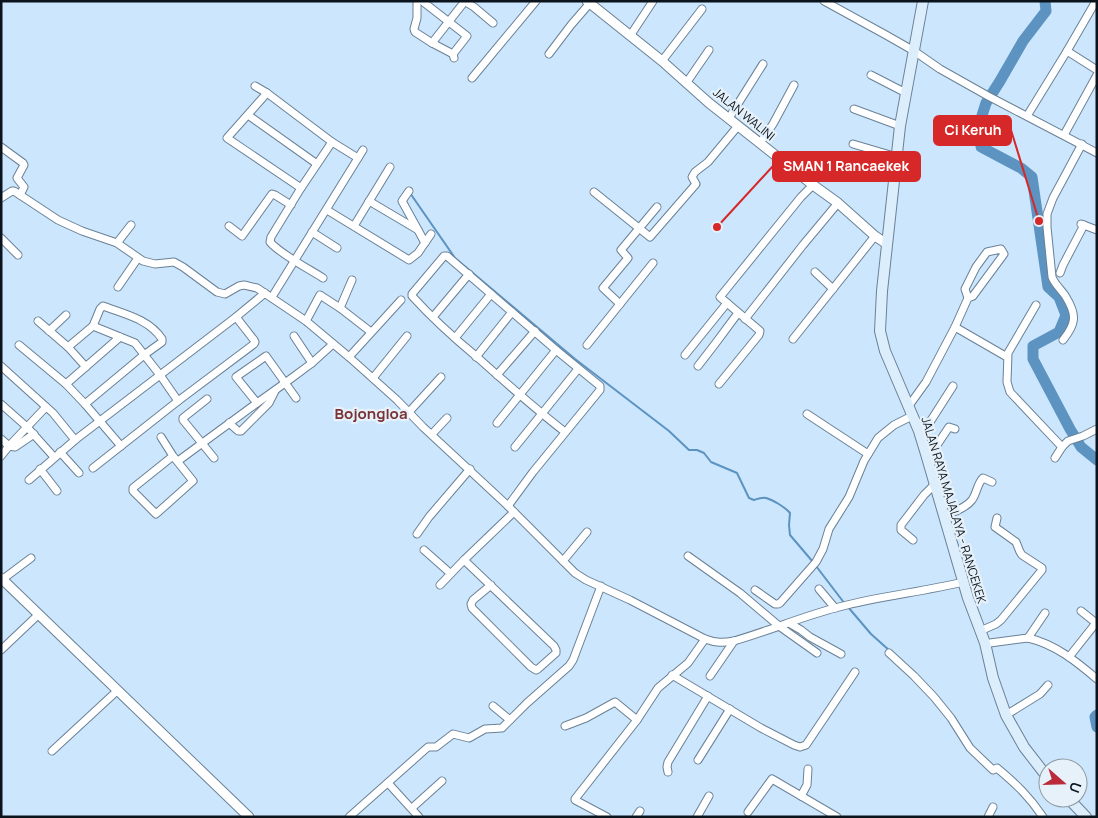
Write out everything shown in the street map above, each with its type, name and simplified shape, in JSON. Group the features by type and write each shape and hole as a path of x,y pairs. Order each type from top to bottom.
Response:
{"main road":[{"name":"JALAN RAYA MAJALAYA - RANCEKEK","path":"923,1 896,156 882,291 880,331 885,351 926,454 963,582 985,643 993,678 1006,715 1024,747 1038,765"}],"street":[{"path":"418,1 414,30 453,56 468,36 422,1"},
{"path":"432,43 465,1 493,24"},
{"path":"472,78 536,1"},
{"path":"630,36 653,1"},
{"path":"824,1 914,51 940,69 988,96 1097,153"},
{"path":"1027,116 1096,1"},
{"path":"549,54 589,2"},
{"name":"JALAN WALINI","path":"589,2 662,60 738,126 838,203 875,236 887,244"},
{"path":"662,60 702,10"},
{"path":"687,82 709,50"},
{"path":"1067,51 1097,70"},
{"path":"729,118 763,64"},
{"path":"871,75 906,93"},
{"path":"1064,135 1097,75"},
{"path":"760,143 773,124 794,85"},
{"path":"256,86 332,142 358,158"},
{"path":"267,93 227,137 301,188"},
{"path":"854,109 900,126"},
{"path":"248,115 317,164"},
{"path":"594,192 650,237 697,183 692,177 695,172 708,162 738,126"},
{"path":"323,278 295,261 270,242 271,237 301,188 332,142"},
{"path":"853,144 896,156"},
{"path":"1063,340 1072,329 1074,320 1066,297 1052,277 1047,214 1053,198 1082,144"},
{"path":"1,147 24,165 17,178 24,187 20,195"},
{"path":"29,480 75,440 236,317 268,295 295,261 363,150"},
{"path":"801,175 810,160 835,164"},
{"path":"354,226 390,167"},
{"path":"719,384 760,333 720,297 788,212 813,185"},
{"path":"1,198 14,191 58,220 82,231 117,243 143,261 155,264 174,262 216,292 228,294 239,286 244,285 257,288 306,321 349,357 470,469 575,573 705,639 717,643 734,641 842,606 963,582"},
{"path":"393,216 409,191"},
{"path":"229,226 242,236 272,194 275,194 291,205"},
{"path":"369,201 418,230"},
{"path":"402,201 425,243"},
{"path":"745,319 838,203"},
{"path":"620,304 603,288 628,258 621,250 657,207"},
{"path":"327,210 409,260 418,253 432,234"},
{"path":"117,243 131,225"},
{"path":"1060,273 1083,225 1097,230"},
{"path":"312,232 337,248"},
{"path":"793,339 875,236"},
{"path":"1,238 18,255"},
{"path":"755,590 778,604 814,564 823,549 829,529 849,497 868,454 884,432 910,412 968,298 972,296 1004,254 1001,249 987,252 981,260 965,290 968,298"},
{"path":"508,506 533,472 600,390 600,386 446,255 412,296 497,376 565,432"},
{"path":"118,287 138,258"},
{"path":"1051,261 1063,265"},
{"path":"587,345 653,263"},
{"path":"815,272 833,289"},
{"path":"433,317 469,274"},
{"path":"340,308 352,280"},
{"path":"306,321 320,294 372,332"},
{"path":"455,338 491,294"},
{"path":"349,357 401,300"},
{"path":"685,355 727,303"},
{"path":"1036,305 1008,353 1007,382 1010,392 1062,447"},
{"path":"68,348 93,326 103,306 147,323 161,337 162,341 85,404"},
{"path":"476,357 512,312"},
{"path":"698,366 738,313"},
{"path":"49,331 66,315"},
{"path":"93,468 254,344 255,342 236,317"},
{"path":"38,321 86,366"},
{"path":"93,326 135,342 178,401"},
{"path":"955,326 1007,357"},
{"path":"497,376 535,331"},
{"path":"294,336 312,363"},
{"path":"372,378 407,336"},
{"path":"66,384 120,337"},
{"path":"161,437 176,459 193,480 193,482 156,514 133,491 133,488 176,459 202,443 275,391 312,363 333,344"},
{"path":"18,345 66,384 121,446"},
{"path":"497,422 556,350"},
{"path":"257,402 236,378 264,356 267,357 296,398"},
{"path":"1,366 60,420 75,440"},
{"path":"515,447 578,369"},
{"path":"409,412 441,377"},
{"path":"918,431 930,422 953,386"},
{"path":"229,423 236,430 241,431 269,403 275,391"},
{"path":"207,399 183,419 214,458"},
{"path":"1,404 27,427 54,457"},
{"path":"1,456 46,407"},
{"path":"808,414 868,454"},
{"path":"432,434 447,418"},
{"path":"926,454 937,444 949,427 955,429"},
{"path":"1054,458 1068,441 1097,429"},
{"path":"1,439 9,446 15,447 34,434"},
{"path":"60,452 79,473"},
{"path":"40,469 56,491"},
{"path":"417,534 470,469"},
{"path":"944,516 972,500 983,478 992,482"},
{"path":"913,540 901,530 901,525 935,484"},
{"path":"440,584 514,512"},
{"path":"980,631 1001,620 1042,570 1042,568 1022,555 1016,542 994,528 997,518"},
{"path":"564,561 587,532"},
{"path":"424,550 450,574"},
{"path":"688,556 740,593 779,626 817,653"},
{"path":"31,558 2,579 249,817"},
{"path":"464,560 491,585 554,646 556,653 538,669 531,668 472,608 473,600 491,585"},
{"path":"349,817 428,747 436,747 453,734 469,738 485,729 502,728 571,664 601,586"},
{"path":"819,589 842,606"},
{"path":"1069,656 1096,623 1081,611"},
{"path":"1028,638 1045,613"},
{"path":"1,650 39,614"},
{"path":"789,623 841,654"},
{"path":"985,643 990,644 1028,638 1069,656 1097,679"},
{"path":"607,817 575,799 637,720 658,688 688,663 705,639"},
{"path":"710,676 734,641"},
{"path":"889,653 934,697 951,718 970,748 1019,786 1033,802 1042,817"},
{"path":"672,676 800,747 806,745 855,672"},
{"path":"1006,715 1040,694 1048,685"},
{"path":"52,751 118,690"},
{"path":"668,772 668,762 708,696"},
{"path":"564,726 586,718 614,702 637,720"},
{"path":"493,706 510,720"},
{"path":"698,760 730,709"},
{"path":"801,796 807,785 808,769"},
{"path":"748,812 771,779 837,817"},
{"path":"412,808 442,781"},
{"path":"388,783 419,817"},
{"path":"697,817 710,796"},
{"path":"988,817 993,807"}],"waterway":[{"path":"1045,1 1046,11 1023,41 986,103 980,122 981,147 1021,168 1032,177 1048,287 1059,297 1066,315 1059,332 1033,346 1033,359 1081,447 1097,460"},
{"path":"410,193 455,258 575,359 669,431 689,450 697,450 704,453 711,462 737,473 749,498 754,500 766,498 788,511 790,513 790,535 813,562"},
{"path":"816,566 845,604"},
{"path":"848,607 871,634 890,651"},
{"path":"1097,715 1095,717 1097,727"}],"place":[{"name":"Ci Keruh","path":"1039,221"},
{"name":"SMAN 1 Rancaekek","path":"717,227"}],"district":[{"name":"Bojongloa","path":"371,413"}]}
